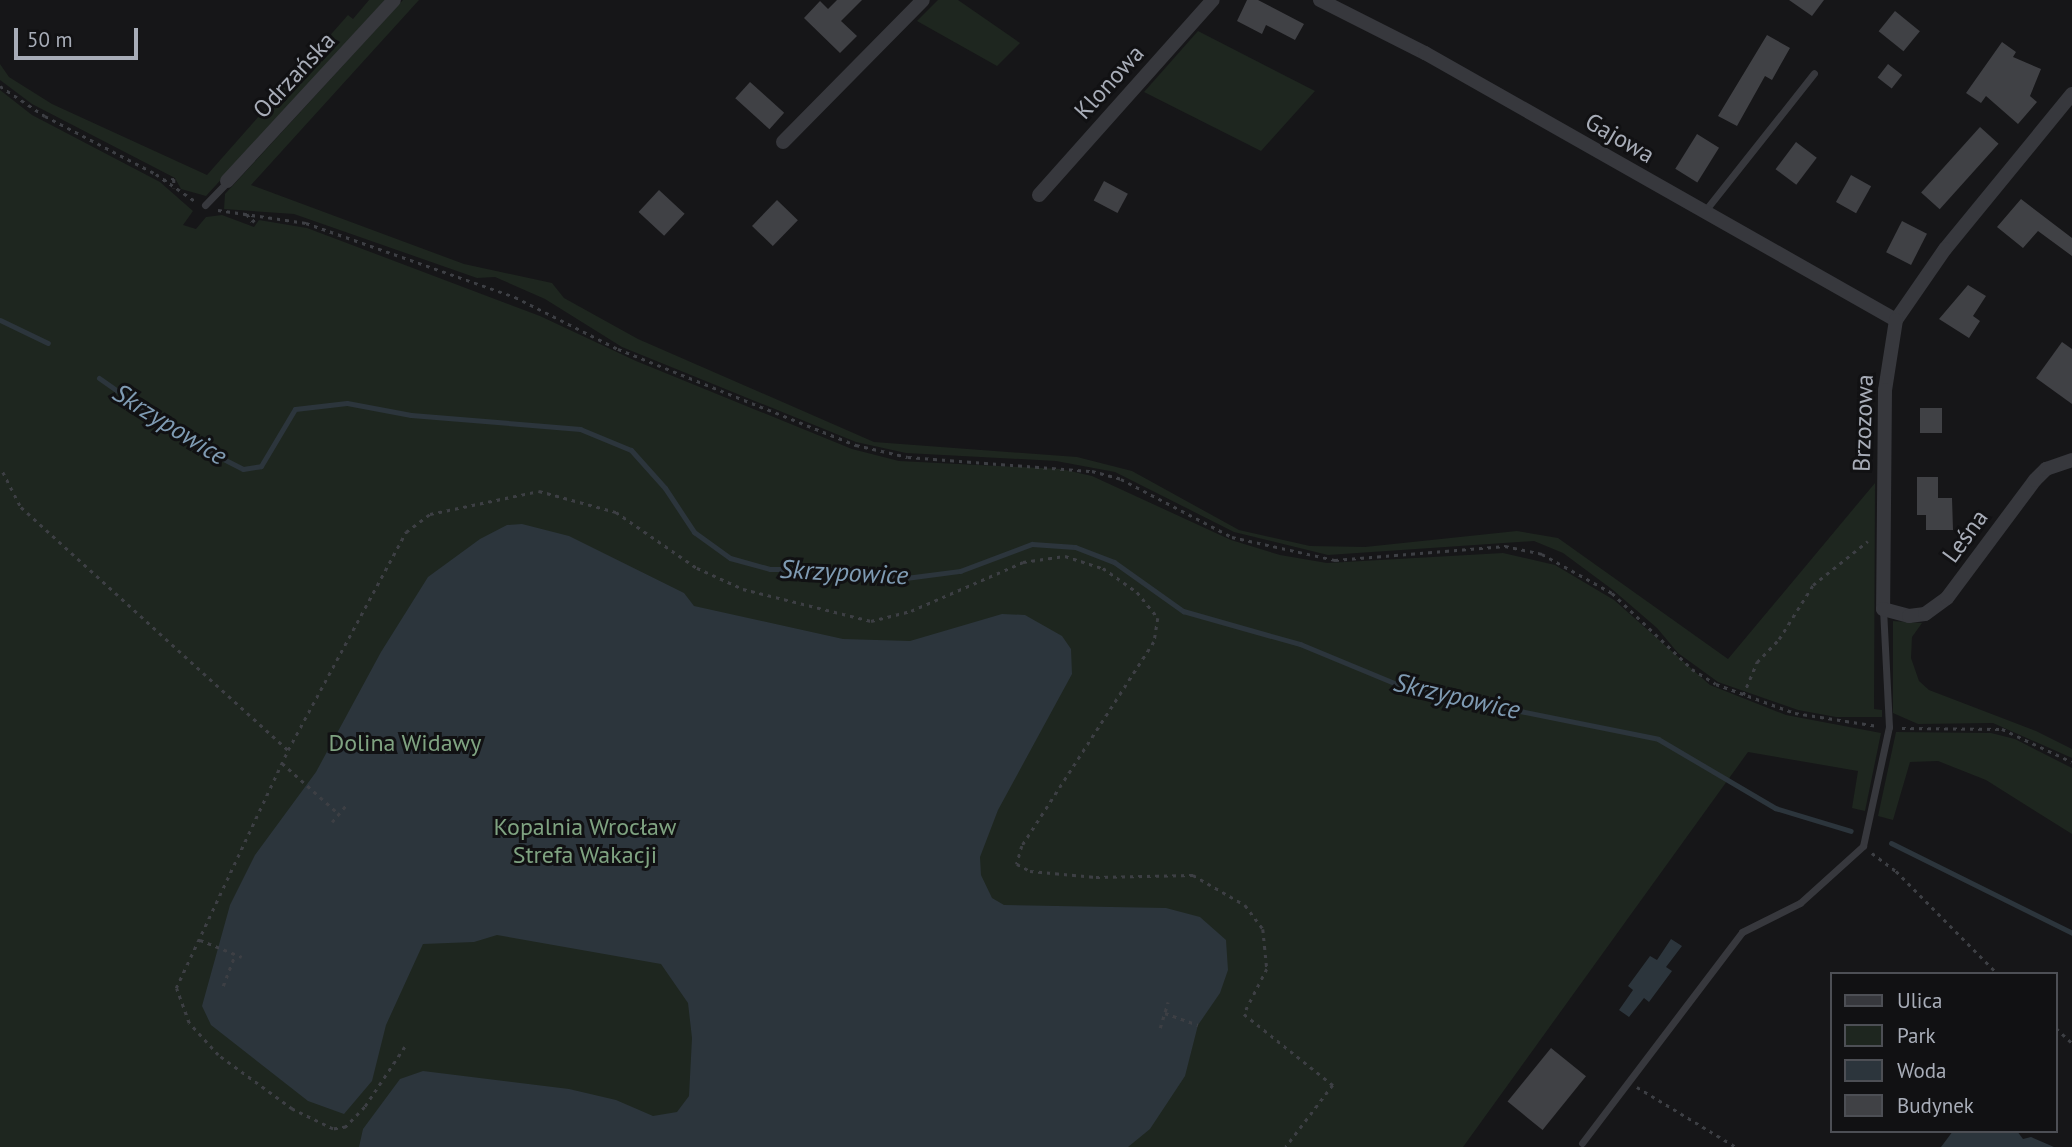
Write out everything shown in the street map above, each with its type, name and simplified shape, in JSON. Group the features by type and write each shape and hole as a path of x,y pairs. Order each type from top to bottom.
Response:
{"street":[{"name":"Odrzańska","path":"228,181 394,0"},
{"path":"783,142 923,0"},
{"name":"Klonowa","path":"1039,195 1213,0"},
{"name":"Gajowa","path":"1320,0 1425,53 1896,320"},
{"name":"Brzozowa","path":"1883,609 1885,390 1896,320 1945,249 2072,94"},
{"name":"Leśna","path":"1883,609 1909,616 1925,614 1947,598 2035,480 2046,470 2072,460"}],"lane":[{"path":"1704,212 1814,73"},
{"path":"205,205 228,181"},
{"name":"Brzozowa","path":"1863,846 1889,727 1883,609"},
{"path":"1582,1143 1742,932 1800,903 1863,846"}],"path":[{"path":"0,86 45,116 163,180 185,197"},
{"path":"163,180 174,179 174,188"},
{"path":"205,205 306,223 515,297 618,349 856,445 908,457 1092,471 1121,479 1232,537 1335,560 1505,546 1542,554 1612,593 1692,669 1743,695 1795,713 1889,727 2002,729 2072,762"},
{"path":"247,214 252,222 259,215"},
{"path":"3,471 21,507 288,750"},
{"path":"405,1047 365,1107 346,1127 333,1129 292,1108 218,1055 189,1023 177,988 288,750 406,532 430,514 539,491 616,513 697,568 743,589 871,621 911,611 1023,562 1065,556 1085,561 1121,580 1149,604 1158,618 1154,642 1022,846 1017,864 1030,872 1083,876 1193,875 1245,905 1263,929 1267,969 1244,1014 1333,1085 1286,1147"},
{"path":"1743,695 1757,662 1779,639 1813,585 1862,547 1884,523"},
{"path":"282,763 340,814"},
{"path":"332,822 348,803"},
{"path":"1863,846 1896,871 1996,972"},
{"path":"199,940 242,957"},
{"path":"223,986 235,955"},
{"path":"1160,1028 1168,1002"},
{"path":"1165,1013 1198,1025"},
{"path":"2058,1030 2072,1043"},
{"path":"1629,1082 1736,1147"}],"green space":[{"path":"369,0 385,0 206,196 181,189 175,178 32,104 0,80 0,64 9,77 52,104 207,175 348,15 353,19"},
{"path":"403,0 419,0 251,185 464,264 552,283 564,298 638,339 874,442 1077,457 1132,471 1239,530 1310,546 1365,547 1517,531 1558,538 1728,659 1875,483 1874,709 1882,710 1882,717 1836,717 1798,710 1718,682 1678,653 1657,628 1613,590 1563,553 1534,541 1328,555 1234,532 1115,472 1056,461 906,453 856,442 622,347 545,299 495,277 477,278 294,214 224,209 225,194"},
{"path":"938,0 958,0 1020,43 997,66 917,21"},
{"path":"1198,31 1315,91 1261,151 1144,92"},
{"name":"Dolina Widawy","path":"0,90 32,115 160,182 193,211 183,225 196,229 206,217 222,215 254,227 259,220 307,228 540,316 636,361 852,449 899,461 1061,469 1092,476 1231,540 1280,555 1327,563 1503,553 1555,565 1614,600 1710,685 1786,715 1881,733 1865,811 1852,808 1858,771 1748,752 1463,1147 0,1147"},
{"path":"1893,621 1922,623 1912,637 1911,658 1919,681 1929,690 2036,731 2072,749 2072,758 1993,723 1918,724 1893,713"},
{"path":"1896,732 1991,733 2015,739 2072,768 2072,834 1986,780 1938,761 1910,762 1893,820 1878,816"}],"water":[{"name":"Kopalnia Wrocław Strefa Wakacji","path":"522,524 569,536 684,593 694,606 843,639 910,641 1002,614 1025,615 1062,636 1071,649 1072,674 998,810 980,857 981,875 992,898 1004,905 1166,908 1200,917 1226,940 1228,970 1220,993 1198,1025 1185,1076 1150,1129 1128,1147 359,1147 363,1129 400,1079 423,1071 569,1089 616,1100 653,1116 677,1112 689,1096 692,1038 688,1003 661,964 497,935 474,942 423,944 386,1025 372,1081 344,1114 308,1101 211,1025 202,1006 230,905 255,855 316,772 381,652 428,577 480,539 507,525"},
{"path":"1671,939 1682,946 1666,967 1672,971 1649,1002 1644,998 1629,1017 1619,1010 1633,990 1628,986 1650,956 1657,960"},
{"path":"1952,1133 2018,1133 2023,1139 2031,1137 2054,1147 1941,1147"}],"building":[{"path":"837,0 862,0 841,21 857,36 840,53 804,18 820,1 828,9"},
{"path":"1247,0 1258,0 1304,24 1295,40 1266,25 1262,34 1237,21"},
{"path":"1789,0 1824,0 1812,16"},
{"path":"1895,11 1920,31 1904,51 1879,31"},
{"path":"1767,35 1790,48 1772,80 1765,76 1737,126 1718,116"},
{"path":"2002,42 2016,52 2013,57 2041,69 2030,96 2037,102 2018,124 1986,96 1981,103 1966,93"},
{"path":"1888,64 1902,75 1892,88 1878,77"},
{"path":"750,82 784,113 769,129 735,98"},
{"path":"1980,127 1999,144 1940,209 1921,192"},
{"path":"1697,134 1719,148 1697,183 1675,169"},
{"path":"1796,142 1817,158 1796,185 1776,169"},
{"path":"1851,175 1871,186 1856,213 1836,202"},
{"path":"1104,181 1128,194 1118,213 1094,200"},
{"path":"659,190 685,214 664,236 639,212"},
{"path":"2021,199 2072,238 2072,256 2038,231 2023,248 1997,227"},
{"path":"777,200 798,220 773,246 752,226"},
{"path":"1902,221 1927,234 1911,265 1886,252"},
{"path":"1968,285 1986,296 1973,316 1980,321 1969,338 1939,319"},
{"path":"2062,342 2072,349 2072,404 2036,378"},
{"path":"1920,408 1942,408 1942,433 1920,433"},
{"path":"1917,477 1938,477 1938,498 1952,498 1953,530 1926,530 1926,515 1917,515"},
{"path":"1551,1048 1586,1076 1543,1130 1508,1102"}],"waterway":[{"name":"Skrzypowice","path":"0,320 48,343"},
{"name":"Skrzypowice","path":"99,378 190,442 243,469 261,466 295,409 347,403 411,415 580,429 631,450 665,488 694,532 730,558 770,569 864,569 898,579 960,571 1032,544 1075,547 1114,562 1183,611 1300,644 1406,688 1658,739 1775,808 1851,831"},
{"name":"Skrzypowice","path":"1891,843 2072,933"}]}
